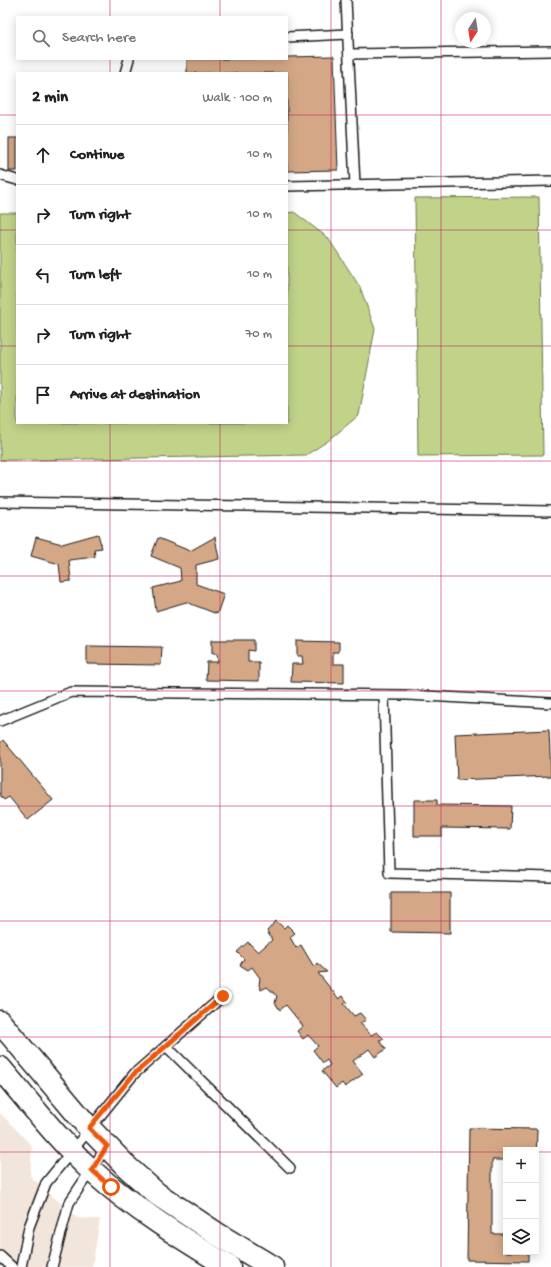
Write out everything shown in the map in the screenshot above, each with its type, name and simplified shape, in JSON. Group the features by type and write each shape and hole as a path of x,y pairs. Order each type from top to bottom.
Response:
{"main road":[{"path":"0,1022 89,1128 128,1168 157,1194 217,1234 272,1267"},
{"path":"0,1068 71,1150 92,1170 143,1212 204,1256 229,1267"}],"lane":[{"path":"346,0 355,184"},
{"path":"288,37 348,34"},
{"path":"349,54 551,52"},
{"path":"125,72 129,60"},
{"path":"0,175 16,180"},
{"path":"288,186 551,181"},
{"path":"0,502 551,511"},
{"path":"0,721 71,692 384,695 551,703"},
{"path":"384,695 389,873 551,877"},
{"path":"21,1267 29,1227 46,1182 134,1074 223,996"},
{"path":"166,1046 290,1168"},
{"path":"52,1267 70,1202 107,1146"},
{"path":"0,1256 12,1267"}],"shaded area":[{"path":"0,1113 32,1146 30,1176 77,1218 100,1219 92,1267 0,1267"}],"green space":[{"path":"539,197 543,455 418,456 415,198"},
{"path":"294,212 328,238 360,287 375,329 359,415 328,441 306,455 0,460 0,213 16,213 16,424 288,424 288,213"}],"building":[{"path":"334,56 338,170 288,171 288,72 187,72 187,60 288,60 288,57"},
{"path":"9,138 16,138 16,171 9,171"},
{"path":"98,534 102,548 94,549 95,557 69,560 71,581 61,582 59,564 31,556 36,537 62,544"},
{"path":"215,537 219,559 196,565 196,584 224,594 217,614 186,602 156,611 153,588 181,581 180,568 151,556 158,538 190,551"},
{"path":"212,640 254,640 254,651 248,650 248,662 259,662 259,681 206,680 207,662 218,662 217,654 212,654"},
{"path":"297,641 339,642 339,652 333,652 333,664 344,664 344,683 291,682 292,664 303,664 302,656 297,656"},
{"path":"87,646 162,647 161,665 87,664"},
{"path":"549,730 551,776 457,780 455,734"},
{"path":"3,740 53,800 28,820 9,797 4,800 0,795 0,743"},
{"path":"414,800 437,800 437,805 511,806 510,829 442,828 442,836 414,836"},
{"path":"391,893 450,893 450,933 391,932"},
{"path":"276,921 284,928 287,925 295,933 290,937 296,948 301,945 314,967 317,963 327,972 318,973 339,999 343,996 347,1002 344,1004 354,1016 360,1013 366,1020 360,1023 371,1035 377,1032 384,1039 379,1040 386,1049 375,1057 369,1049 353,1061 363,1074 345,1087 342,1083 336,1088 322,1071 330,1065 327,1060 323,1063 313,1050 318,1046 308,1035 303,1039 297,1031 303,1026 286,1005 280,1010 275,1003 277,996 267,987 261,990 259,985 260,978 252,967 248,970 240,965 244,959 237,952 248,942 258,952 272,940 267,931"},
{"path":"469,1128 537,1129 536,1147 503,1147 503,1160 492,1160 492,1234 503,1234 503,1255 528,1255 528,1261 467,1260"}],"route":[{"path":"111,1187 92,1170 107,1146 89,1128 134,1074 223,996"}]}
